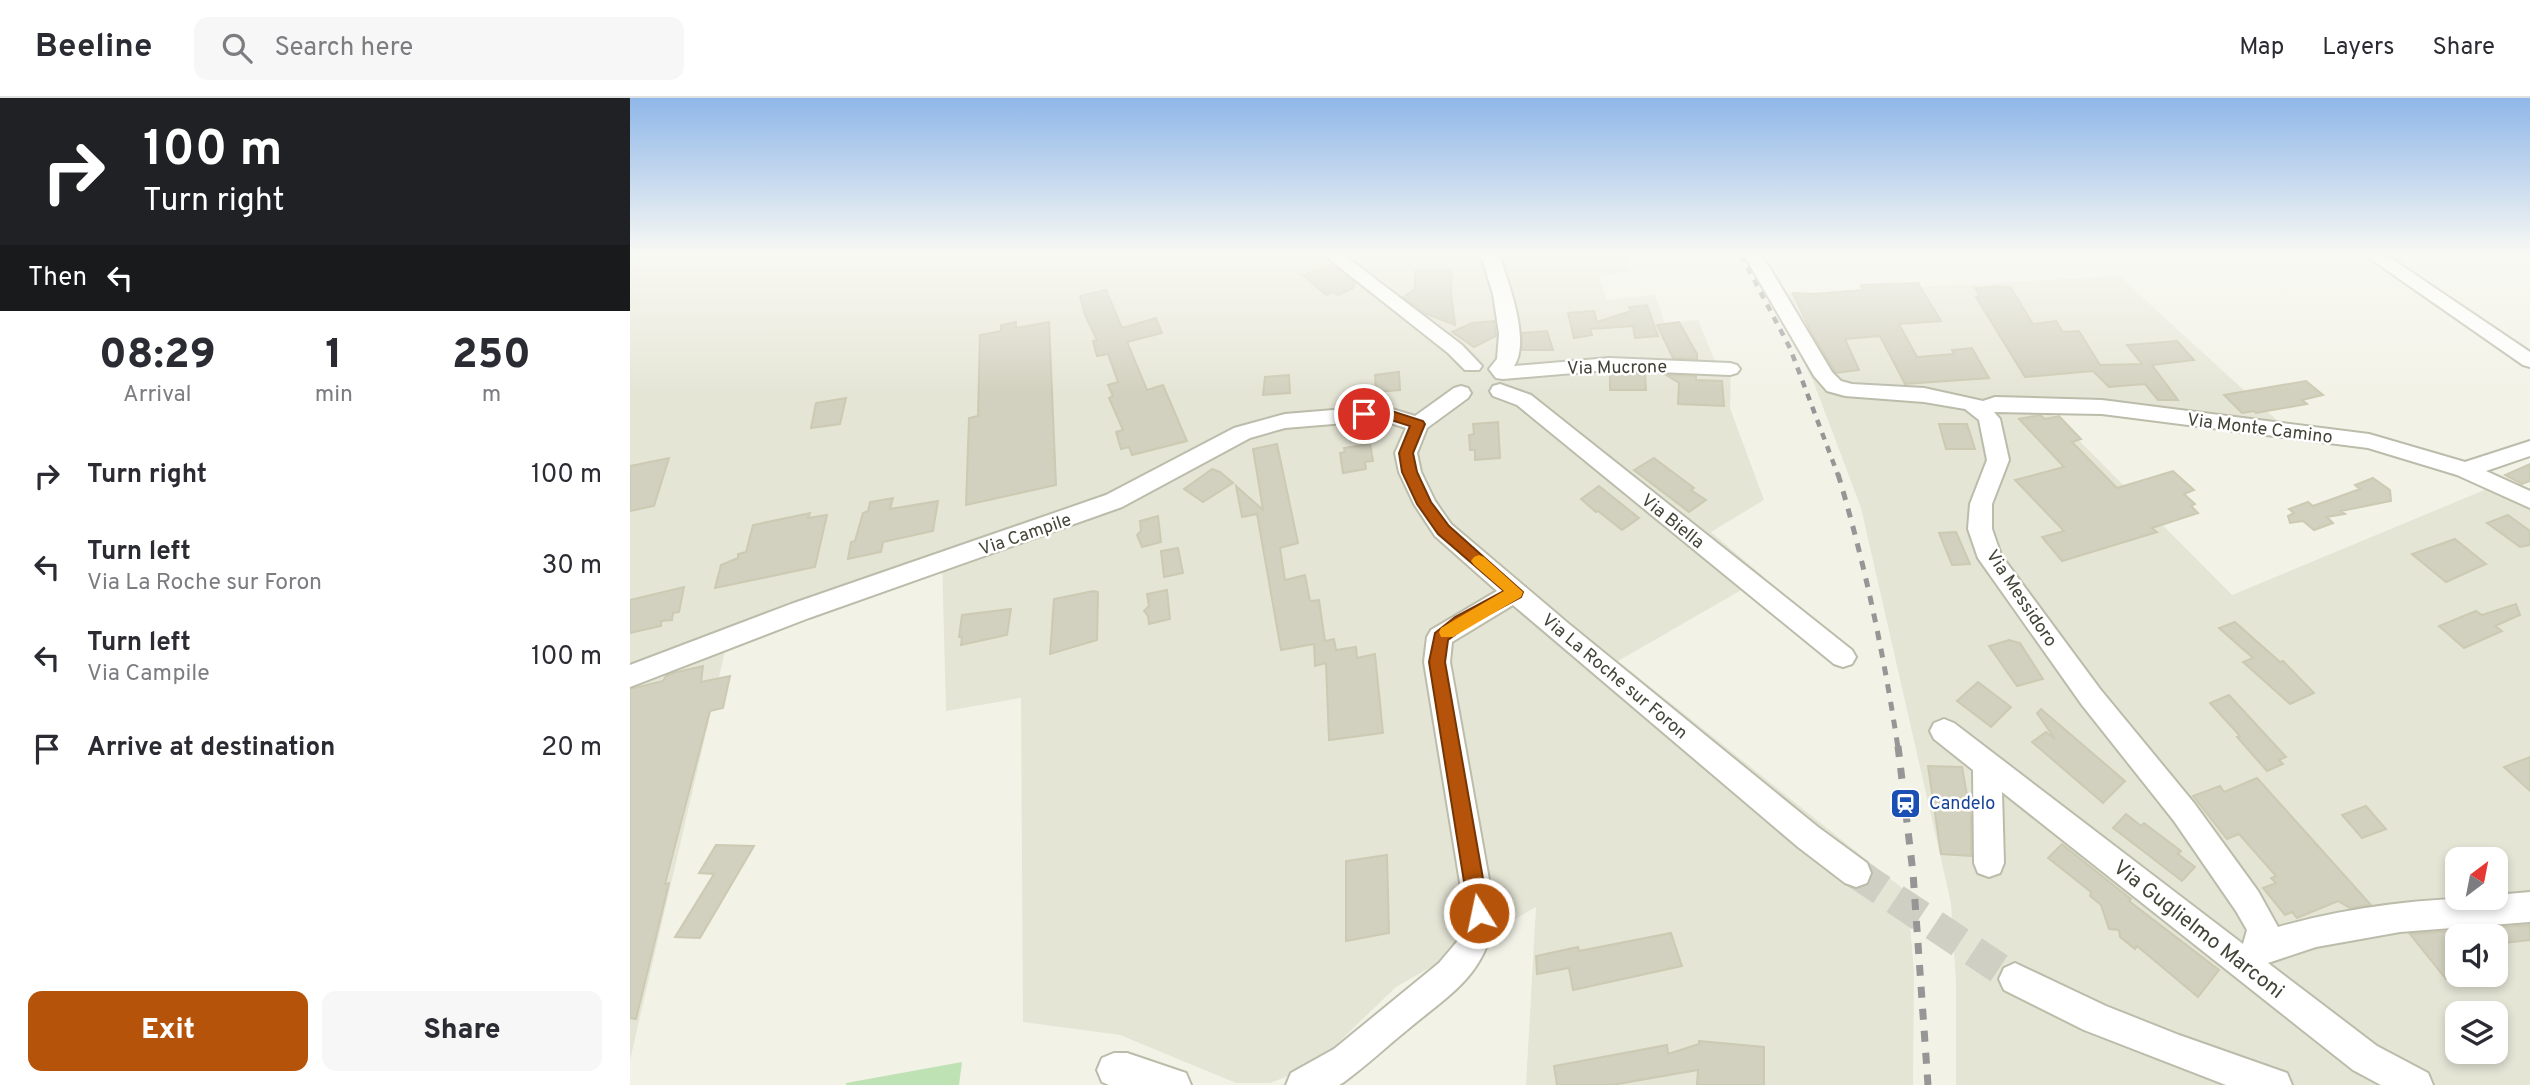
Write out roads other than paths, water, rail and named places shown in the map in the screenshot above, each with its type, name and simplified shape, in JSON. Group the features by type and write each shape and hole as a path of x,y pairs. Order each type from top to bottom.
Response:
{"street":[{"path":"1393,301 1455,349 1472,366"},
{"path":"1501,378 1486,365 1472,366 1460,372 1454,380 1457,390 1476,398 1501,378 1507,361 1509,331 1504,301"},
{"path":"1780,301 1824,376 1834,386 1853,391 1949,397 1970,402 1981,409"},
{"path":"2442,301 2530,361"},
{"name":"Via Mucrone","path":"1501,378 1609,364 1730,369"},
{"name":"Via Biella","path":"1501,378 1524,400 1843,657"},
{"path":"1418,424 1461,393"},
{"name":"Via Monte Camino","path":"1981,409 1996,404 2102,407 2369,441 2465,470 2530,500"},
{"name":"Via Messidoro","path":"1981,409 1990,419 1998,460 1981,505 1980,529 1990,558 2091,697 2177,802 2248,901 2263,928 2253,957"},
{"name":"Via Campile","path":"630,676 800,611 1104,506 1135,492 1242,433 1285,421 1382,413 1418,424"},
{"name":"Via La Roche sur Foron","path":"1418,424 1406,453 1410,472 1425,504 1443,530 1788,820 1856,873"},
{"path":"2465,470 2530,448"},
{"path":"1303,1085 1320,1079 1366,1045 1407,1008 1448,979 1473,946 1478,933 1479,913 1437,662 1440,637 1515,592"},
{"name":"Via Guglielmo Marconi","path":"1944,731 2253,957 2365,1058 2416,1085"},
{"path":"1987,764 1989,863"},
{"path":"2253,957 2316,932 2400,917 2530,907"},
{"path":"2015,979 2096,1018 2179,1052 2275,1085"},
{"path":"1115,1070 1127,1070 1174,1085"}],"tunnel":[{"path":"1856,873 2015,979"}],"railway":[{"path":"1765,301 1790,348 1838,475"},
{"path":"1838,474 1873,610 1898,748"},
{"path":"1898,746 1913,873 1928,1085"}],"place":[{"name":"Candelo","path":"1906,803"}]}
